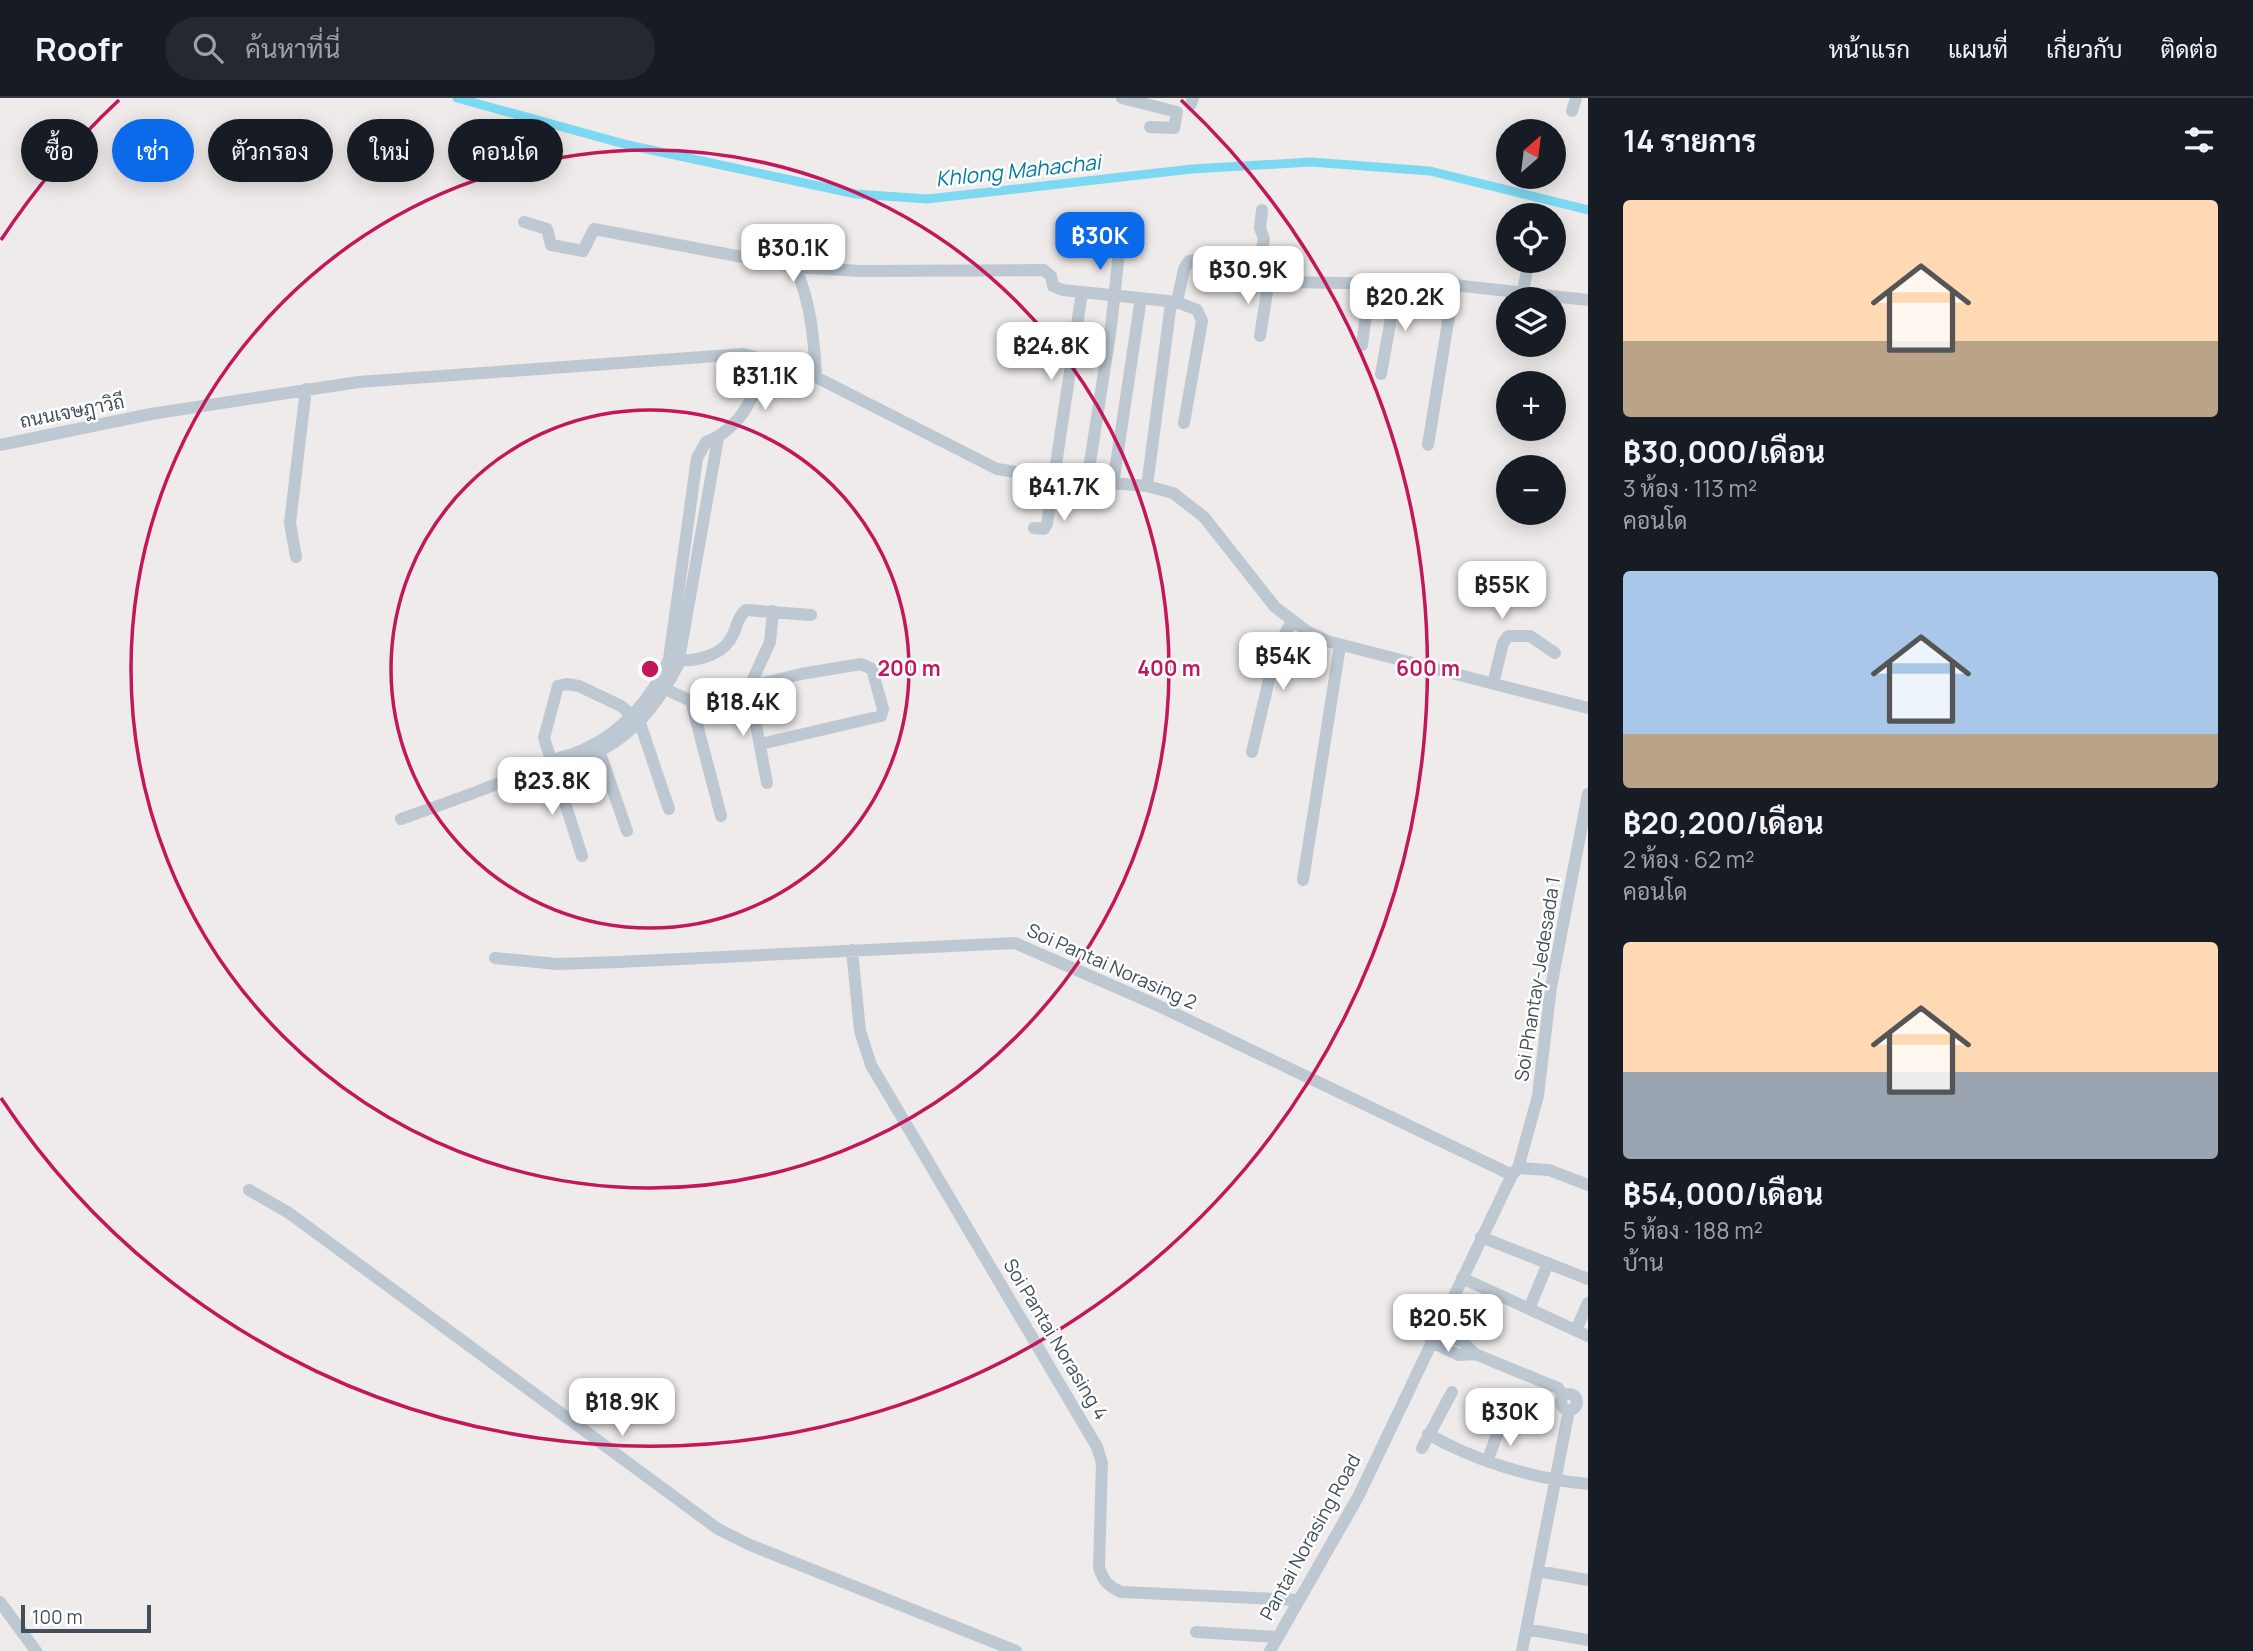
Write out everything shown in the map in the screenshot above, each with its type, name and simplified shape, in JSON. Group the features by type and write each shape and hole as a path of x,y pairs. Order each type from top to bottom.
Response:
{"street":[{"path":"1572,111 1576,98"},
{"path":"1129,99 1177,112 1174,128 1150,127"},
{"path":"1260,336 1264,239 1260,228 1262,210"},
{"path":"524,222 547,229 549,242 556,247 583,251 594,229 795,267 860,271 1044,270 1051,276 1053,286 1082,292 1174,302 1197,310 1202,321 1184,423"},
{"path":"1087,482 1119,252"},
{"path":"1147,486 1174,302 1189,261 1196,260 1262,278 1496,289"},
{"path":"795,267 807,301 814,338 816,377"},
{"path":"1362,345 1370,283"},
{"path":"1381,374 1397,285"},
{"path":"1428,445 1454,285"},
{"path":"1034,528 1044,529 1047,524 1082,292"},
{"path":"1566,297 1588,300"},
{"path":"1113,484 1141,298"},
{"name":"ถนนเจษฎาวิถี","path":"0,445 151,414 306,388 424,375 607,366 729,354 768,358 816,377 984,464 1010,472 1087,482 1147,486 1173,493 1204,516 1275,607 1308,632 1340,646 1588,708"},
{"path":"548,766 600,754 666,689 674,660 697,458 706,442 718,438 753,400 768,358"},
{"path":"296,557 290,523 306,388"},
{"path":"674,660 688,661 721,650 729,642 738,619 746,610 811,615"},
{"path":"767,783 749,688 770,642 773,611"},
{"path":"1252,752 1276,650 1292,621"},
{"path":"1493,684 1503,643 1508,636 1530,636 1555,653"},
{"path":"1303,880 1340,646"},
{"path":"401,819 548,766 606,738 636,719 656,683 674,660"},
{"path":"666,689 691,701 861,664 872,669 883,709 881,716 761,744"},
{"path":"582,856 548,766 544,738 558,686 579,686 621,706 636,719 669,808"},
{"path":"691,701 721,816"},
{"path":"600,754 627,831"},
{"name":"Soi Phantay-Jedesada 1","path":"1515,1171 1538,1096 1551,987 1588,794"},
{"name":"Soi Pantai Norasing 2","path":"495,958 557,964 1001,942 1028,946 1515,1171"},
{"name":"Soi Pantai Norasing 4","path":"852,950 860,1031 876,1076 1097,1447 1102,1464 1099,1567 1102,1578 1110,1587 1121,1592 1298,1600"},
{"path":"1515,1171 1549,1170 1588,1185"},
{"name":"Pantai Norasing Road","path":"1270,1651 1358,1497 1515,1171"},
{"path":"249,1191 289,1213 718,1529 750,1545 1016,1651"},
{"path":"1482,1237 1588,1279"},
{"path":"1529,1309 1548,1263"},
{"path":"1462,1278 1582,1333 1588,1303"},
{"path":"1434,1336 1462,1342 1475,1354 1576,1398 1576,1406 1569,1410 1522,1651"},
{"path":"1422,1448 1452,1392"},
{"path":"1488,1459 1501,1424"},
{"path":"1428,1434 1464,1452 1555,1481 1588,1484"},
{"path":"1538,1571 1588,1580"},
{"path":"0,1602 36,1651"},
{"path":"1526,1629 1588,1640"},
{"path":"1196,1632 1277,1637"}],"waterway":[{"name":"Khlong Mahachai","path":"457,98 628,145 856,194 927,199 1192,169 1311,162 1430,171 1588,210"}]}
